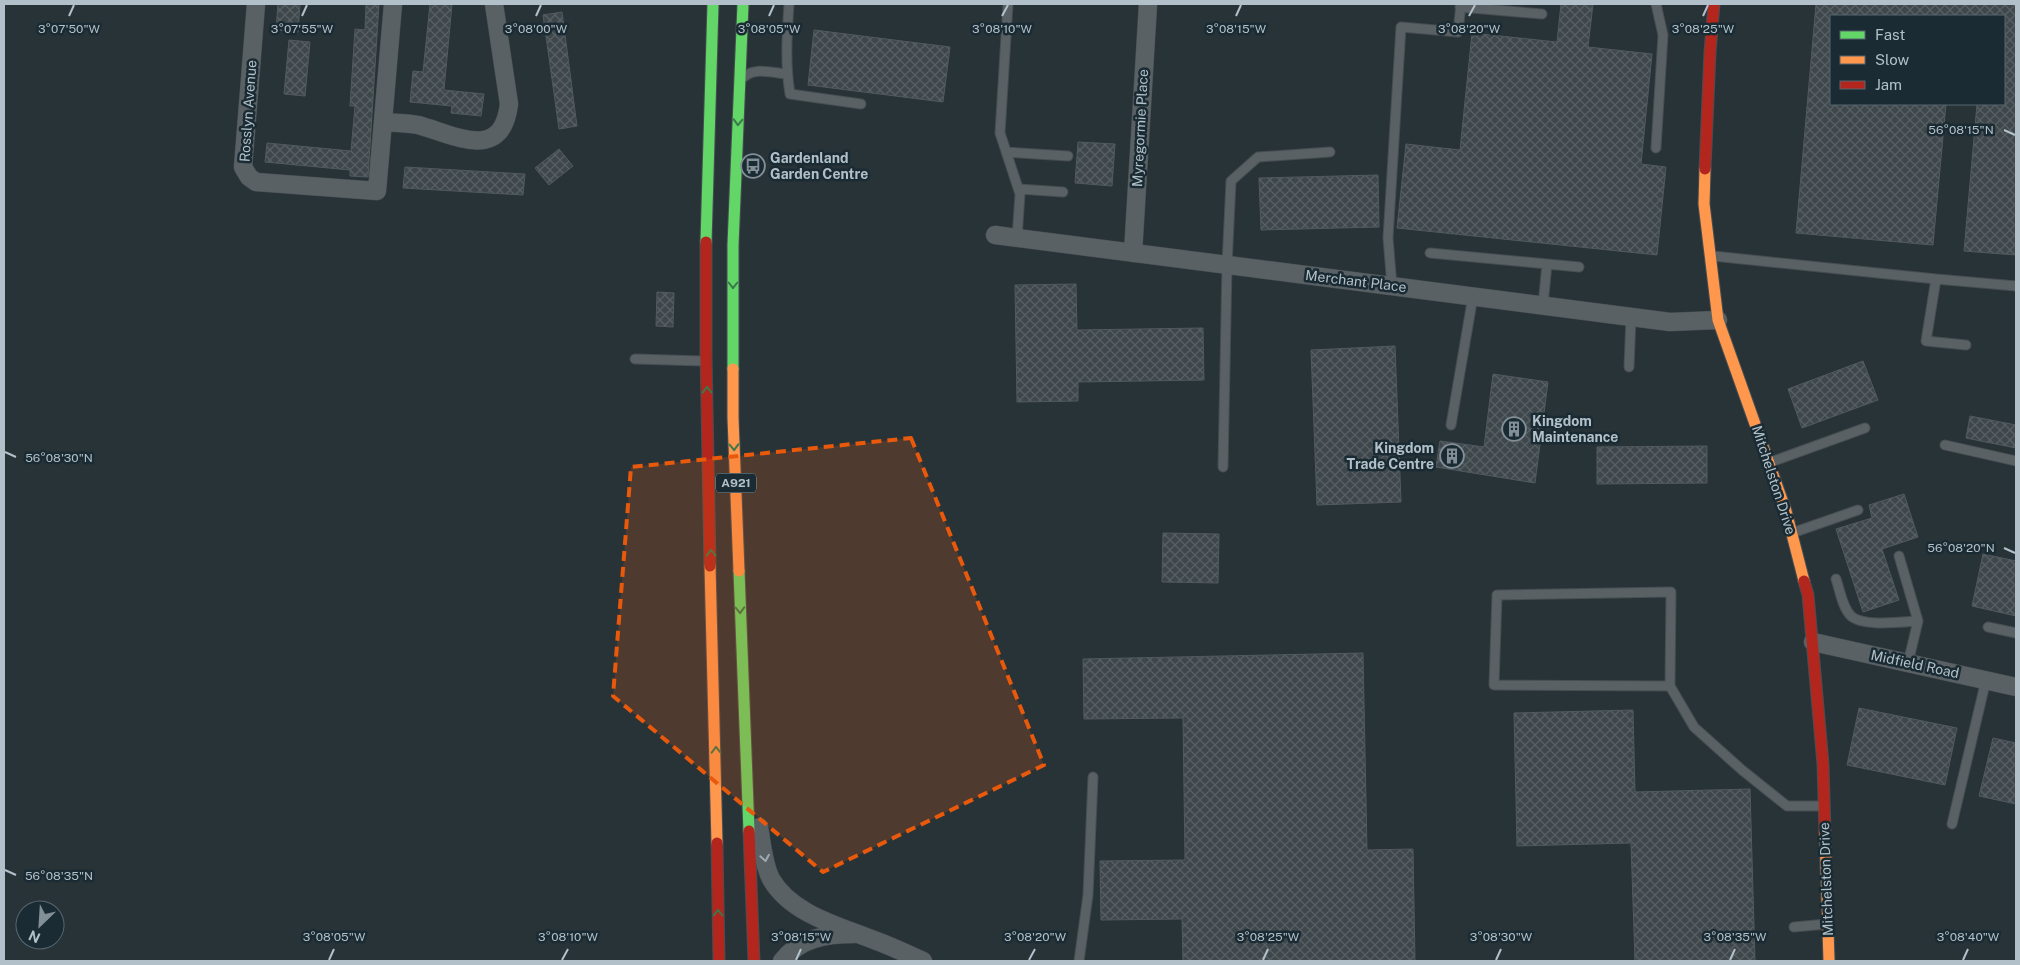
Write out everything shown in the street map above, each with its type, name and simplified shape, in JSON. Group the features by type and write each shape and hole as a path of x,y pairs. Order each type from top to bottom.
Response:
{"main road":[{"name":"A921","path":"714,4 706,189 706,361 718,829 719,961"},
{"name":"A921","path":"743,4 733,245 733,418 744,742 754,961"},
{"name":"Mitchelston Drive","path":"1714,4 1710,52 1704,204 1710,256 1718,320 1786,510 1808,595 1823,764 1829,961"}],"street":[{"name":"Rosslyn Avenue","path":"256,4 243,167 249,178 256,182 377,191 383,122"},
{"path":"393,4 383,122 415,125 465,140 479,141 490,139 500,132 507,119 509,104 494,4"},
{"name":"Myregormie Place","path":"1133,253 1148,4"},
{"name":"Merchant Place","path":"995,235 1670,322 1718,320"},
{"name":"Midfield Road","path":"1813,642 2016,687"},
{"path":"744,742 767,868 778,889 807,912 923,961"},
{"path":"782,961 792,950 808,940 840,934 859,934"}],"lane":[{"path":"788,4 786,74 790,94 860,104"},
{"path":"1008,4 1000,134 1020,194 1017,238"},
{"path":"1656,4 1663,35 1656,148"},
{"path":"1392,286 1388,238 1401,27 1458,32 1460,5 1542,14"},
{"path":"742,26 752,47"},
{"path":"740,88 744,76 755,68 786,74"},
{"path":"1006,152 1068,156"},
{"path":"1223,468 1227,265 1231,181 1258,156 1330,152"},
{"path":"1018,189 1063,192"},
{"path":"1430,253 1579,267"},
{"path":"1710,256 2016,286"},
{"path":"1543,305 1547,264"},
{"path":"1936,279 1926,341 1966,345"},
{"path":"1451,425 1473,296"},
{"path":"1629,367 1630,317"},
{"path":"635,358 706,361"},
{"path":"1769,462 1865,428"},
{"path":"1945,445 2016,461"},
{"path":"1792,533 1858,510"},
{"path":"1899,556 1918,621 1908,663"},
{"path":"1836,579 1845,607 1851,616 1858,620 1886,623 1918,621"},
{"path":"1670,686 1494,684 1497,594 1671,592 1670,686 1694,727 1742,770 1788,806 1824,806"},
{"path":"1988,627 2016,632"},
{"path":"1952,824 1986,680"},
{"path":"1079,961 1088,895 1094,777"},
{"path":"1794,927 1828,924"}],"highlighted area":[{"path":"911,438 1044,765 823,872 613,696 631,467"}],"building":[{"path":"278,4 300,4 298,32 276,30"},
{"path":"366,4 379,4 368,177 350,176 350,170 265,162 267,143 351,151 355,106 350,106 355,29 365,30"},
{"path":"430,4 452,4 444,90 484,94 481,116 451,113 452,106 410,102 413,71 423,72"},
{"path":"1561,4 1593,4 1588,47 1652,54 1641,164 1666,167 1657,255 1397,228 1406,144 1460,150 1472,33 1557,42"},
{"path":"1816,4 2016,4 2016,255 1964,251 1977,105 2005,105 2005,15 1830,15 1830,105 1946,105 1933,245 1796,233"},
{"path":"562,12 577,126 559,129 543,15"},
{"path":"814,30 950,47 943,102 808,85"},
{"path":"289,40 310,42 305,96 284,94"},
{"path":"1078,142 1115,144 1112,186 1075,183"},
{"path":"559,149 573,166 549,185 535,168"},
{"path":"405,167 525,174 523,195 403,188"},
{"path":"1378,175 1379,227 1261,230 1259,178"},
{"path":"1076,284 1077,330 1203,328 1204,380 1078,382 1078,401 1017,402 1015,285"},
{"path":"657,292 674,293 673,327 656,326"},
{"path":"1395,346 1401,502 1317,505 1311,350"},
{"path":"1863,361 1878,400 1802,428 1788,389"},
{"name":"Kingdom Maintenance","path":"1493,374 1548,382 1535,483 1436,467 1440,441 1484,447"},
{"path":"1970,416 2016,425 2016,448 1966,438"},
{"path":"1707,446 1707,483 1597,484 1597,447"},
{"path":"1904,494 1918,537 1882,549 1899,600 1863,612 1836,529 1872,518 1869,505"},
{"path":"1163,533 1219,534 1218,583 1162,582"},
{"path":"1983,554 2016,561 2016,616 1972,606"},
{"path":"1363,653 1367,850 1413,849 1415,961 1183,961 1182,919 1101,920 1100,861 1185,860 1183,718 1084,719 1083,659"},
{"path":"1859,708 1957,728 1945,785 1847,765"},
{"path":"1633,710 1635,792 1750,789 1755,961 1635,961 1631,843 1517,846 1514,713"},
{"path":"1993,738 2016,743 2016,804 1979,796"}],"traffic: fast":[{"path":"706,242 713,4"},
{"path":"733,369 733,245 743,4"},
{"path":"739,571 749,831"}],"traffic: slow":[{"path":"1705,169 1704,204 1718,320 1786,511 1804,581"},
{"path":"733,369 739,571"},
{"path":"710,566 717,843"},
{"path":"1825,832 1829,961"}],"traffic: jam":[{"path":"1705,169 1714,4"},
{"path":"706,242 710,566"},
{"path":"1804,581 1808,595 1823,764 1825,832"},
{"path":"749,831 754,961"},
{"path":"717,843 719,961"}],"place":[{"name":"Gardenland Garden Centre","path":"753,166"},
{"name":"Kingdom Maintenance","path":"1514,429"},
{"name":"Kingdom Trade Centre","path":"1452,456"}]}
